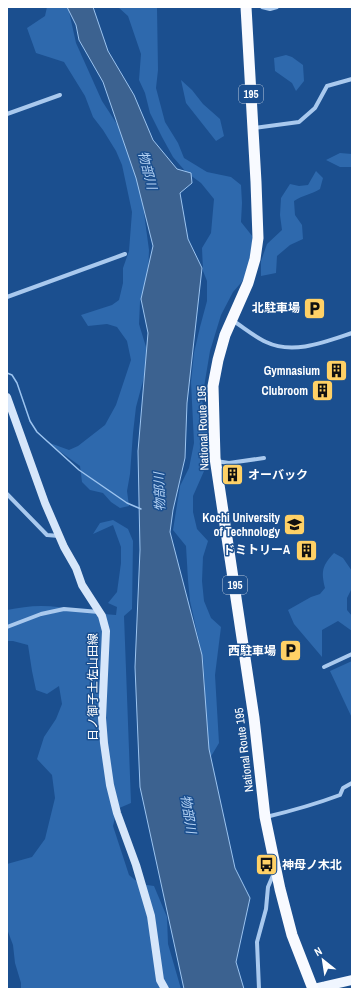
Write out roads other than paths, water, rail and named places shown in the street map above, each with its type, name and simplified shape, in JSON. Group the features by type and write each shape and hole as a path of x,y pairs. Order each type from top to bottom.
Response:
{"highway":[{"name":"National Route 195","path":"246,7 254,128 258,238 255,259 248,283 225,335 213,386 216,461 254,718 266,817 276,869 292,935 313,989"}],"main road":[{"name":"日ノ御子土佐山田線","path":"7,397 45,503 76,568 82,585 100,612 106,631 102,718 110,784 117,813 136,865 151,916 160,980 165,989"},
{"path":"313,989 352,980"}],"street":[{"path":"262,7 270,9 277,7"},
{"path":"254,128 299,122 315,108 327,86 352,79"},
{"path":"7,114 60,95"},
{"path":"7,296 125,254"},
{"path":"232,320 265,341 287,348 310,345 352,333"},
{"path":"216,461 229,463 264,458"},
{"path":"7,494 47,535 60,536"},
{"path":"7,627 41,614 64,609 100,612"},
{"path":"324,667 352,654"},
{"path":"266,817 308,806 340,795 343,788 352,783"},
{"path":"259,989 257,942 266,908 268,887 276,869"}],"water":[{"name":"物部川","path":"67,7 93,7 108,51 134,95 153,140 177,169 191,173 192,183 180,193 188,239 202,268 187,403 185,458 173,510 170,532 202,655 209,749 235,868 250,898 236,962 244,989 184,989 140,787 135,667 140,550 138,451 148,333 141,299 153,246 136,178 103,82 79,40 76,25"}],"waterway":[{"path":"7,373 12,375 17,383 30,421 37,432 79,470 127,503 141,509"}],"place":[{"name":"北駐車場","path":"315,308"},
{"name":"Gymnasium","path":"336,371"},
{"name":"Clubroom","path":"323,391"},
{"name":"オーバック","path":"232,475"},
{"name":"Kochi University of Technology","path":"295,525"},
{"name":"ドミトリーA","path":"306,550"},
{"name":"西駐車場","path":"291,651"},
{"name":"神母ノ木北","path":"267,865"}]}
